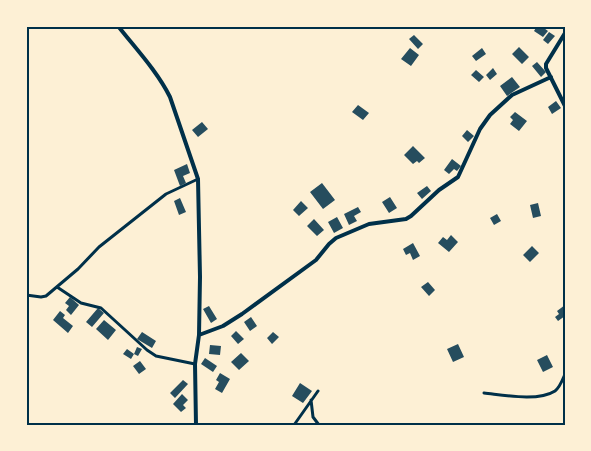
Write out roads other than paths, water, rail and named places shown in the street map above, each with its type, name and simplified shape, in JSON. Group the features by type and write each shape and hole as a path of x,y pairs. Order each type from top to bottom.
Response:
{"street":[{"path":"118,26 158,76 165,88 173,105 198,179 200,277 199,335 195,364 196,425"},
{"path":"565,33 546,64 546,68 565,106"},
{"path":"199,335 223,326 242,314 316,260 336,238 370,224 406,219 411,216 439,190 458,178 480,129 490,114 512,95 551,77"},
{"path":"26,295 44,297 99,248 166,194 198,179"},
{"path":"57,287 81,303 101,308 156,356 195,364"},
{"path":"484,393 534,396 552,392 560,385 565,374"},
{"path":"294,425 318,391"},
{"path":"311,400 313,417 319,425"}]}
